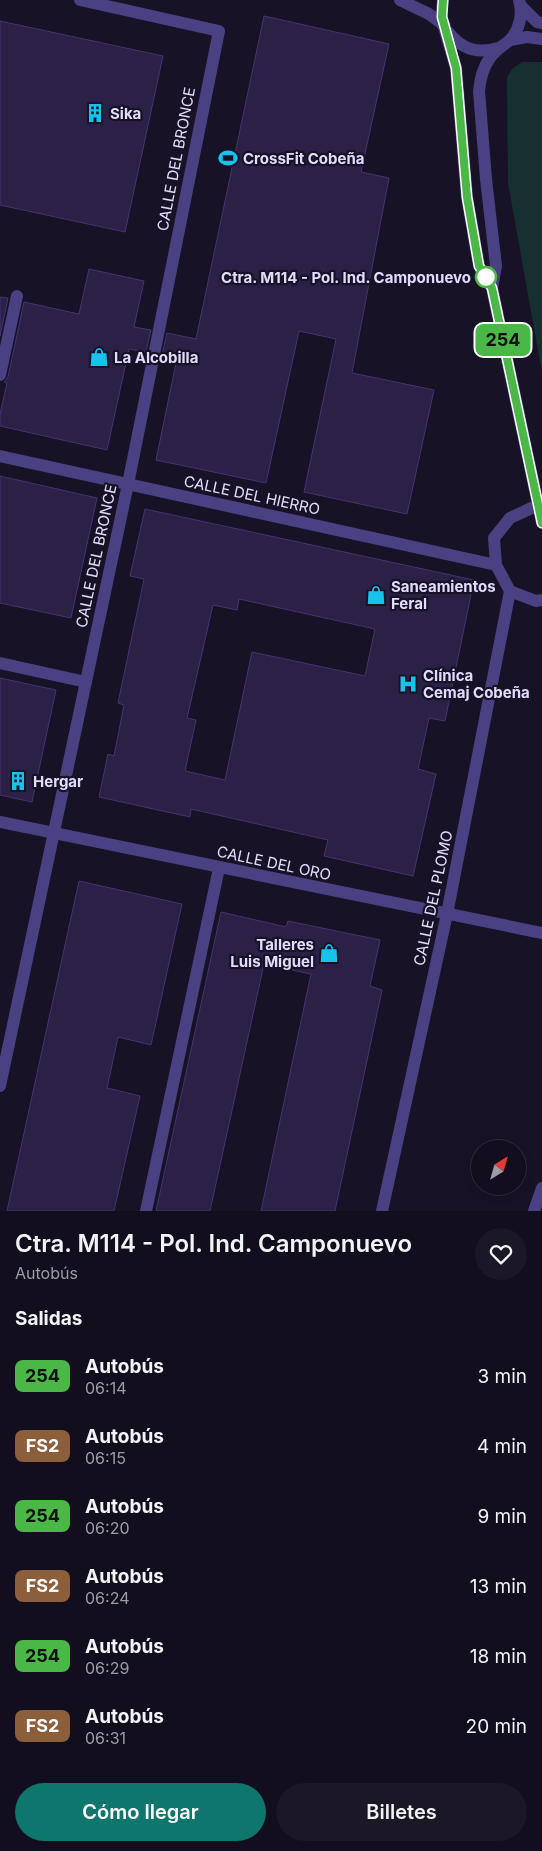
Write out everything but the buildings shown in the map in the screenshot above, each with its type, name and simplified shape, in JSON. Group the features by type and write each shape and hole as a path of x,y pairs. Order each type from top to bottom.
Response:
{"street":[{"name":"CALLE DEL BRONCE","path":"0,1086 128,484 218,31 80,0"},
{"path":"400,0 429,14 445,28 455,41 466,49 479,51 498,48"},
{"path":"443,0 442,17 456,68 467,197 479,266 492,288 542,523"},
{"path":"492,288 496,266 486,179 479,91 484,69 489,59 498,48 510,40 518,29 520,3"},
{"path":"520,3 537,22 542,23"},
{"path":"510,40 527,37 542,39"},
{"path":"0,375 17,296"},
{"name":"CALLE DEL HIERRO","path":"0,456 496,565"},
{"path":"538,505 510,518 494,538 496,565 510,591 536,600 542,600"},
{"name":"CALLE DEL PLOMO","path":"382,1211 447,914 510,591"},
{"path":"0,664 86,682"},
{"name":"CALLE DEL ORO","path":"0,822 542,933"},
{"path":"146,1211 219,868"},
{"path":"534,1211 542,1188"}],"green space":[{"path":"522,62 542,62 542,373 508,183 507,77 513,68"}],"bus line":[{"name":"254","path":"443,0 442,17 456,68 467,197 479,266 492,288 542,523"}],"place":[{"name":"Sika","path":"95,113"},
{"name":"CrossFit Cobeña","path":"228,158"},
{"name":"Ctra. M114 - Pol. Ind. Camponuevo","path":"486,277"},
{"name":"La Alcobilla","path":"99,357"},
{"name":"Saneamientos Feral","path":"376,595"},
{"name":"Clínica Cemaj Cobeña","path":"408,684"},
{"name":"Hergar","path":"18,781"},
{"name":"Talleres Luis Miguel","path":"329,953"}]}
